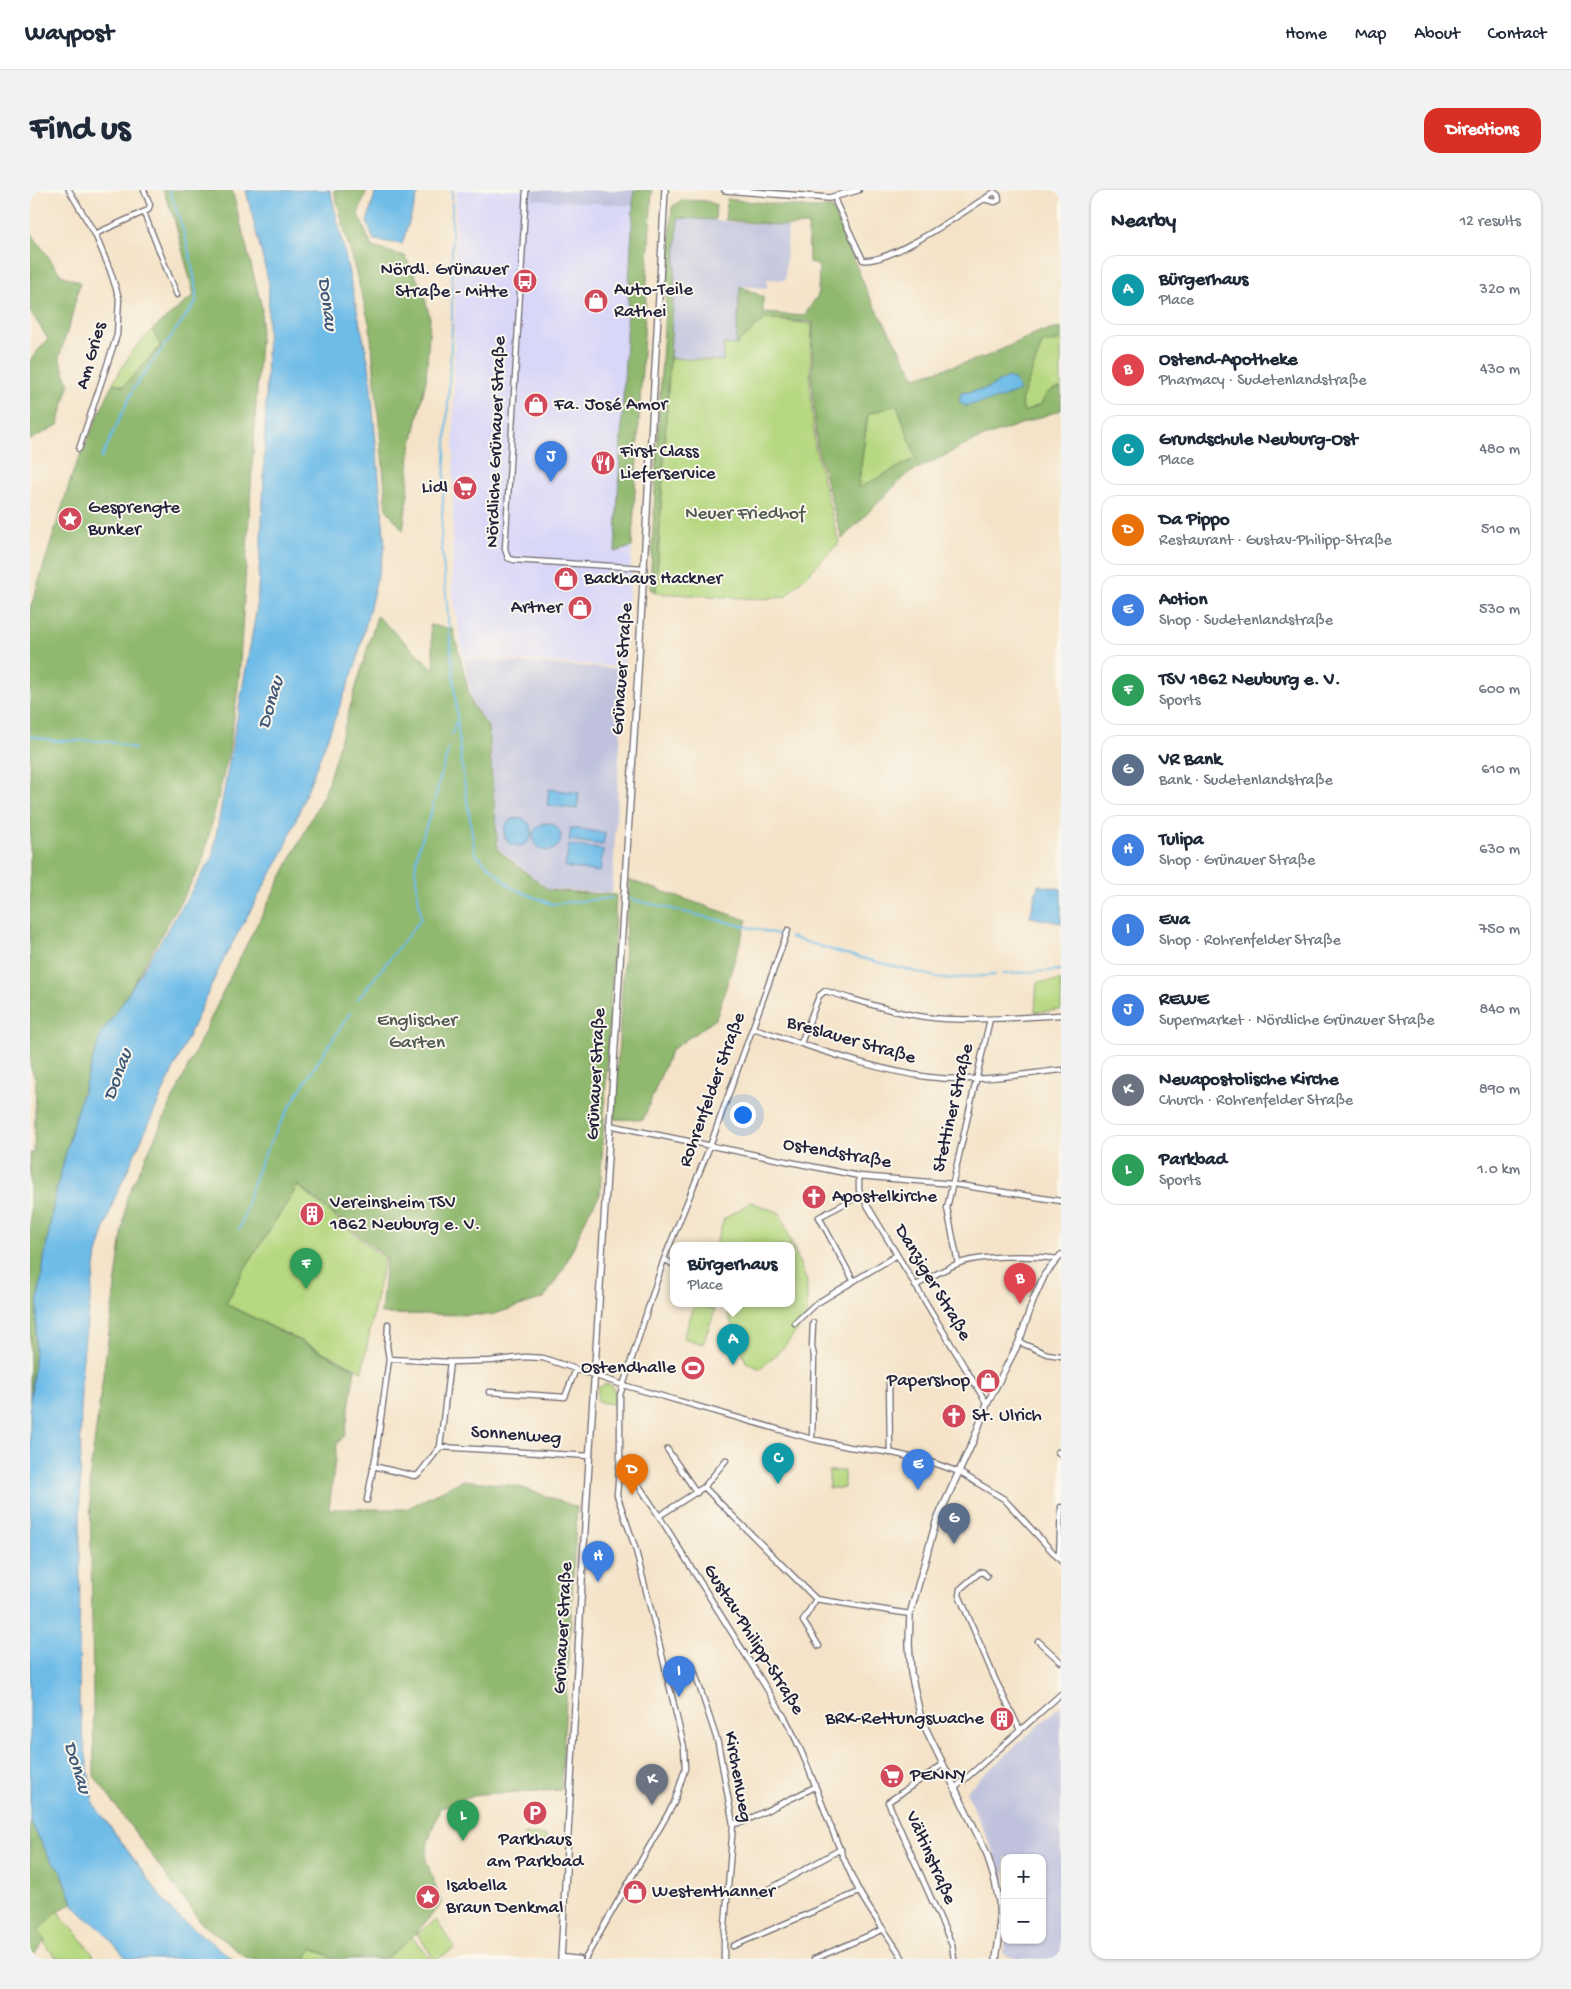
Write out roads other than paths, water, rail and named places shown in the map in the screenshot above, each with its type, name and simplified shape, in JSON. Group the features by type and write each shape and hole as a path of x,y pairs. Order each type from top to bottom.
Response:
{"street":[{"name":"Am Gries","path":"69,190 95,234 119,298 117,335 79,449"},
{"path":"95,234 144,213 150,208 144,190"},
{"name":"Nördliche Grünauer Straße","path":"526,190 505,549 508,558 514,560 644,568"},
{"name":"Grünauer Straße","path":"561,1958 665,190"},
{"path":"725,190 835,197 846,192 858,190"},
{"path":"835,197 836,203 864,260 868,261 887,256 914,242 984,199"},
{"path":"144,213 177,295"},
{"name":"Rohrenfelder Straße","path":"671,1242 710,1146 788,930"},
{"path":"801,1043 819,996 825,991 884,1008 944,1019 990,1019 1061,1015"},
{"name":"Stettiner Straße","path":"958,1263 947,1208 990,1019"},
{"name":"Breslauer Straße","path":"753,1028 875,1066 929,1077 976,1079 1061,1070"},
{"name":"Ostendstraße","path":"609,1125 859,1176 952,1184 1061,1201"},
{"name":"Danziger Straße","path":"859,1176 860,1195 987,1404"},
{"path":"853,1280 819,1217 860,1195"},
{"name":"Rohrenfelder Straße","path":"585,1959 674,1803 685,1769 684,1747 657,1634 634,1547 617,1495 620,1457 620,1398 670,1244"},
{"path":"795,1323 814,1305 897,1255"},
{"path":"915,1286 958,1263 995,1257 1059,1257"},
{"path":"996,1959 1000,1932 997,1887 987,1854 942,1765 922,1719 910,1673 910,1614 932,1531 987,1404 1019,1342 1034,1298 1045,1274 1059,1257"},
{"path":"664,1259 670,1262"},
{"path":"812,1439 813,1323"},
{"path":"367,1500 376,1454 389,1359 387,1346 388,1324"},
{"path":"1019,1342 1047,1354 1061,1356"},
{"path":"389,1359 450,1362 490,1361 525,1357 543,1358 623,1384 812,1439 931,1462 959,1472 1004,1499 1060,1560"},
{"path":"373,1466 415,1476 419,1474 440,1447 450,1362"},
{"path":"489,1392 565,1398 576,1368"},
{"path":"889,1381 890,1453"},
{"name":"Sonnenweg","path":"440,1447 590,1456"},
{"path":"667,1449 697,1493"},
{"name":"Gustav-Philipp-Straße","path":"620,1457 660,1516 785,1718 800,1748 860,1892 903,1959"},
{"path":"660,1516 697,1493 726,1460"},
{"path":"704,1487 816,1599 910,1614"},
{"path":"1060,1560 1061,1507"},
{"path":"987,1576 984,1572 979,1573 960,1588 959,1595 995,1679 1020,1730"},
{"path":"816,1599 804,1621 819,1646"},
{"path":"1038,1642 1061,1662"},
{"name":"Kirchenweg","path":"692,1664 718,1743 733,1824 724,1959"},
{"path":"955,1788 1061,1694"},
{"name":"Vältinstraße","path":"942,1765 888,1802 952,1945 954,1959"},
{"path":"733,1824 743,1822 815,1787"},
{"path":"759,1895 841,1849"},
{"path":"733,1946 860,1892"},
{"path":"814,1959 884,1929"},
{"path":"561,1958 578,1959"}],"water":[{"name":"Donau","path":"246,190 330,190 369,365 385,546 356,664 285,848 223,960 113,1202 97,1253 81,1379 79,1706 93,1803 173,1913 233,1959 127,1959 102,1930 83,1915 73,1903 62,1873 50,1859 30,1821 30,1401 38,1299 45,1254 55,1196 76,1113 101,1034 123,1002 212,858 257,607 263,504 269,284"},
{"path":"376,190 419,190 402,244 374,240 367,222"},
{"path":"1008,377 1015,380 1020,391 998,399 965,406 959,401 961,393 986,389"},
{"path":"549,789 579,793 577,809 547,805"},
{"path":"518,818 528,822 532,832 528,842 518,846 508,842 504,832 508,822"},
{"path":"547,823 557,827 561,837 557,847 547,851 537,847 533,837 537,827"},
{"path":"571,828 605,833 603,845 569,840"},
{"path":"569,845 603,850 600,872 565,867"},
{"path":"1038,885 1061,889 1061,923 1030,917"}],"waterway":[{"path":"133,389 196,302 191,261 183,230 169,190"},
{"path":"452,190 452,326 441,539 461,760 475,853 512,888 551,904 612,898"},
{"path":"101,459 132,392"},
{"path":"452,734 456,722"},
{"path":"30,736 54,741 105,741 135,749"},
{"path":"358,999 421,919 415,869 418,850 449,747"},
{"path":"630,899 781,935"},
{"path":"790,937 842,953 944,979 995,975"},
{"path":"1003,974 1061,970"},
{"path":"239,1230 252,1186 266,1151 300,1090 350,1013"}],"place":[{"name":"Nördl. Grünauer Straße - Mitte","path":"525,281"},
{"name":"Auto-Teile Rathei","path":"596,301"},
{"name":"Fa. José Amor","path":"536,405"},
{"name":"First Class Lieferservice","path":"603,463"},
{"name":"REWE","path":"551,482"},
{"name":"Lidl","path":"465,488"},
{"name":"Gesprengte Bunker","path":"70,519"},
{"name":"Backhaus Hackner","path":"566,579"},
{"name":"Artner","path":"580,608"},
{"name":"Apostelkirche","path":"814,1197"},
{"name":"Vereinsheim TSV 1862 Neuburg e. V.","path":"312,1214"},
{"name":"TSV 1862 Neuburg e. V.","path":"306,1289"},
{"name":"Ostend-Apotheke","path":"1020,1304"},
{"name":"Bürgerhaus","path":"733,1365"},
{"name":"Ostendhalle","path":"693,1368"},
{"name":"Papershop","path":"988,1381"},
{"name":"St. Ulrich","path":"954,1416"},
{"name":"Grundschule Neuburg-Ost","path":"778,1484"},
{"name":"Action","path":"918,1490"},
{"name":"Da Pippo","path":"632,1495"},
{"name":"VR Bank","path":"954,1544"},
{"name":"Tulipa","path":"598,1582"},
{"name":"Eva","path":"679,1697"},
{"name":"BRK-Rettungswache","path":"1002,1719"},
{"name":"PENNY","path":"892,1776"},
{"name":"Neuapostolische Kirche","path":"652,1805"},
{"name":"Parkhaus am Parkbad","path":"535,1813"},
{"name":"Parkbad","path":"463,1841"},
{"name":"Westenthanner","path":"635,1892"},
{"name":"Isabella Braun Denkmal","path":"428,1897"}],"park label":[{"name":"Neuer Friedhof","path":"745,514"},
{"name":"Englischer Garten","path":"417,1032"}]}
